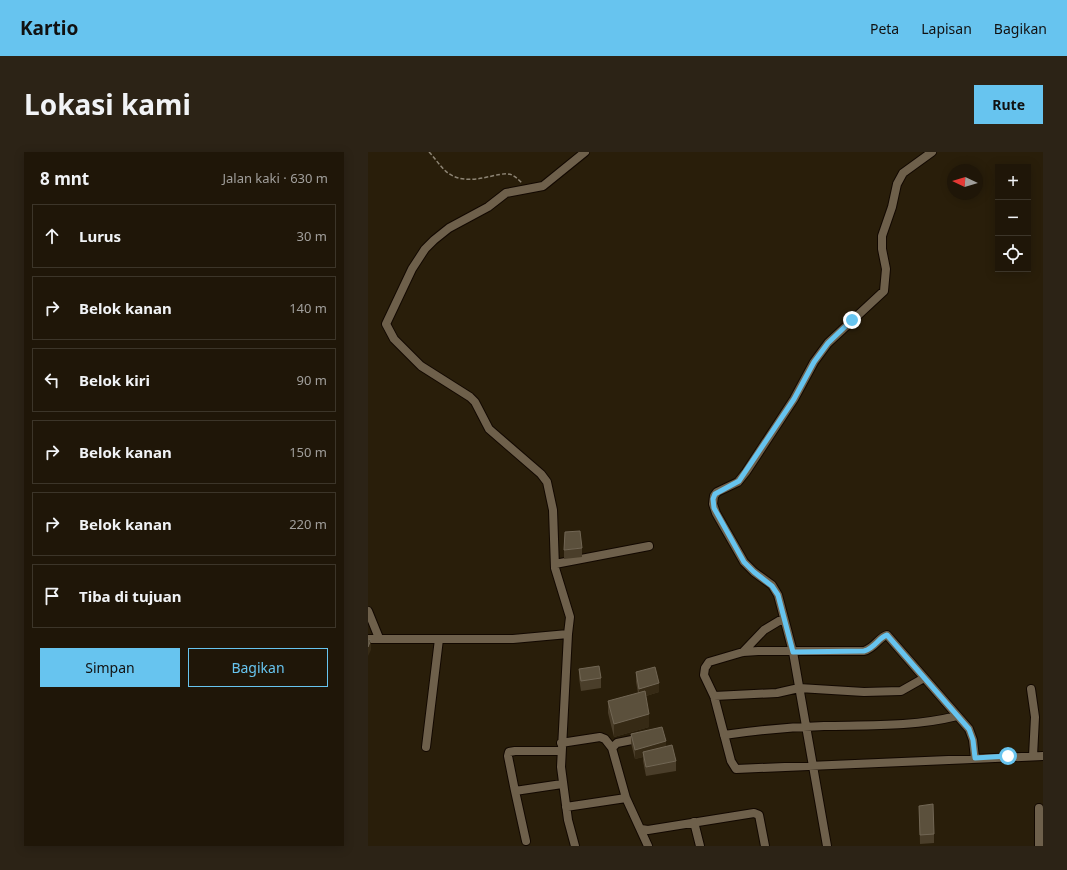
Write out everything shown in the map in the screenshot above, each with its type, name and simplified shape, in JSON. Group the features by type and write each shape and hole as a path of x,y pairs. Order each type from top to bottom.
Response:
{"street":[{"path":"576,846 562,784 561,747 570,617 555,564 553,510 548,485 544,476 489,429 475,402 421,366 394,339 386,326 398,295 412,269 425,249 434,240 449,228 488,207 506,193 534,189 551,181 585,152"},
{"path":"828,846 793,652 778,595 772,586 744,562 716,513 713,504 714,496 719,490 738,482 746,472 794,399 814,362 828,343 884,291 886,269 882,249 882,236 892,207 897,184 903,173 932,152"},
{"path":"555,564 649,546"},
{"path":"368,612 379,638"},
{"path":"743,652 764,630 784,618"},
{"path":"368,639 513,639 568,634"},
{"path":"975,758 972,734 887,635 884,636 872,648 864,651 743,652 711,661 707,665 704,675 714,696 731,761 736,769 1043,756"},
{"path":"426,747 439,639"},
{"path":"714,696 777,693 799,688 864,692 901,691 924,678"},
{"path":"1031,689 1035,717 1033,756"},
{"path":"724,735 806,727 904,725 957,716"},
{"path":"526,840 508,756 509,752 561,747 600,737 605,739 612,748 626,798 648,846"},
{"path":"612,748 613,745 622,742 650,737"},
{"path":"515,791 562,784"},
{"path":"566,807 626,798"},
{"path":"1039,808 1040,846"},
{"path":"641,829 648,830 756,813 760,819 765,846"},
{"path":"694,822 700,846"}],"path":[{"path":"429,152 448,173 462,178 478,179 506,174 512,175 522,183 534,189"}],"building":[{"path":"580,531 582,548 564,550 565,532"},
{"path":"368,639 371,640 368,647"},
{"path":"599,666 601,678 581,681 579,669"},
{"path":"655,667 659,683 639,689 636,672"},
{"path":"645,691 649,714 614,724 608,701"},
{"path":"662,727 666,741 635,750 631,734"},
{"path":"672,745 676,761 646,767 643,752"},
{"path":"933,804 934,834 920,835 919,806"}],"route":[{"path":"852,320 836,334 814,362 794,399 739,481 730,487 719,490 715,494 713,499 714,508 744,562 772,586 778,595 793,652 864,651 872,648 884,636 887,635 969,729 972,734 975,758 1008,756"}]}
